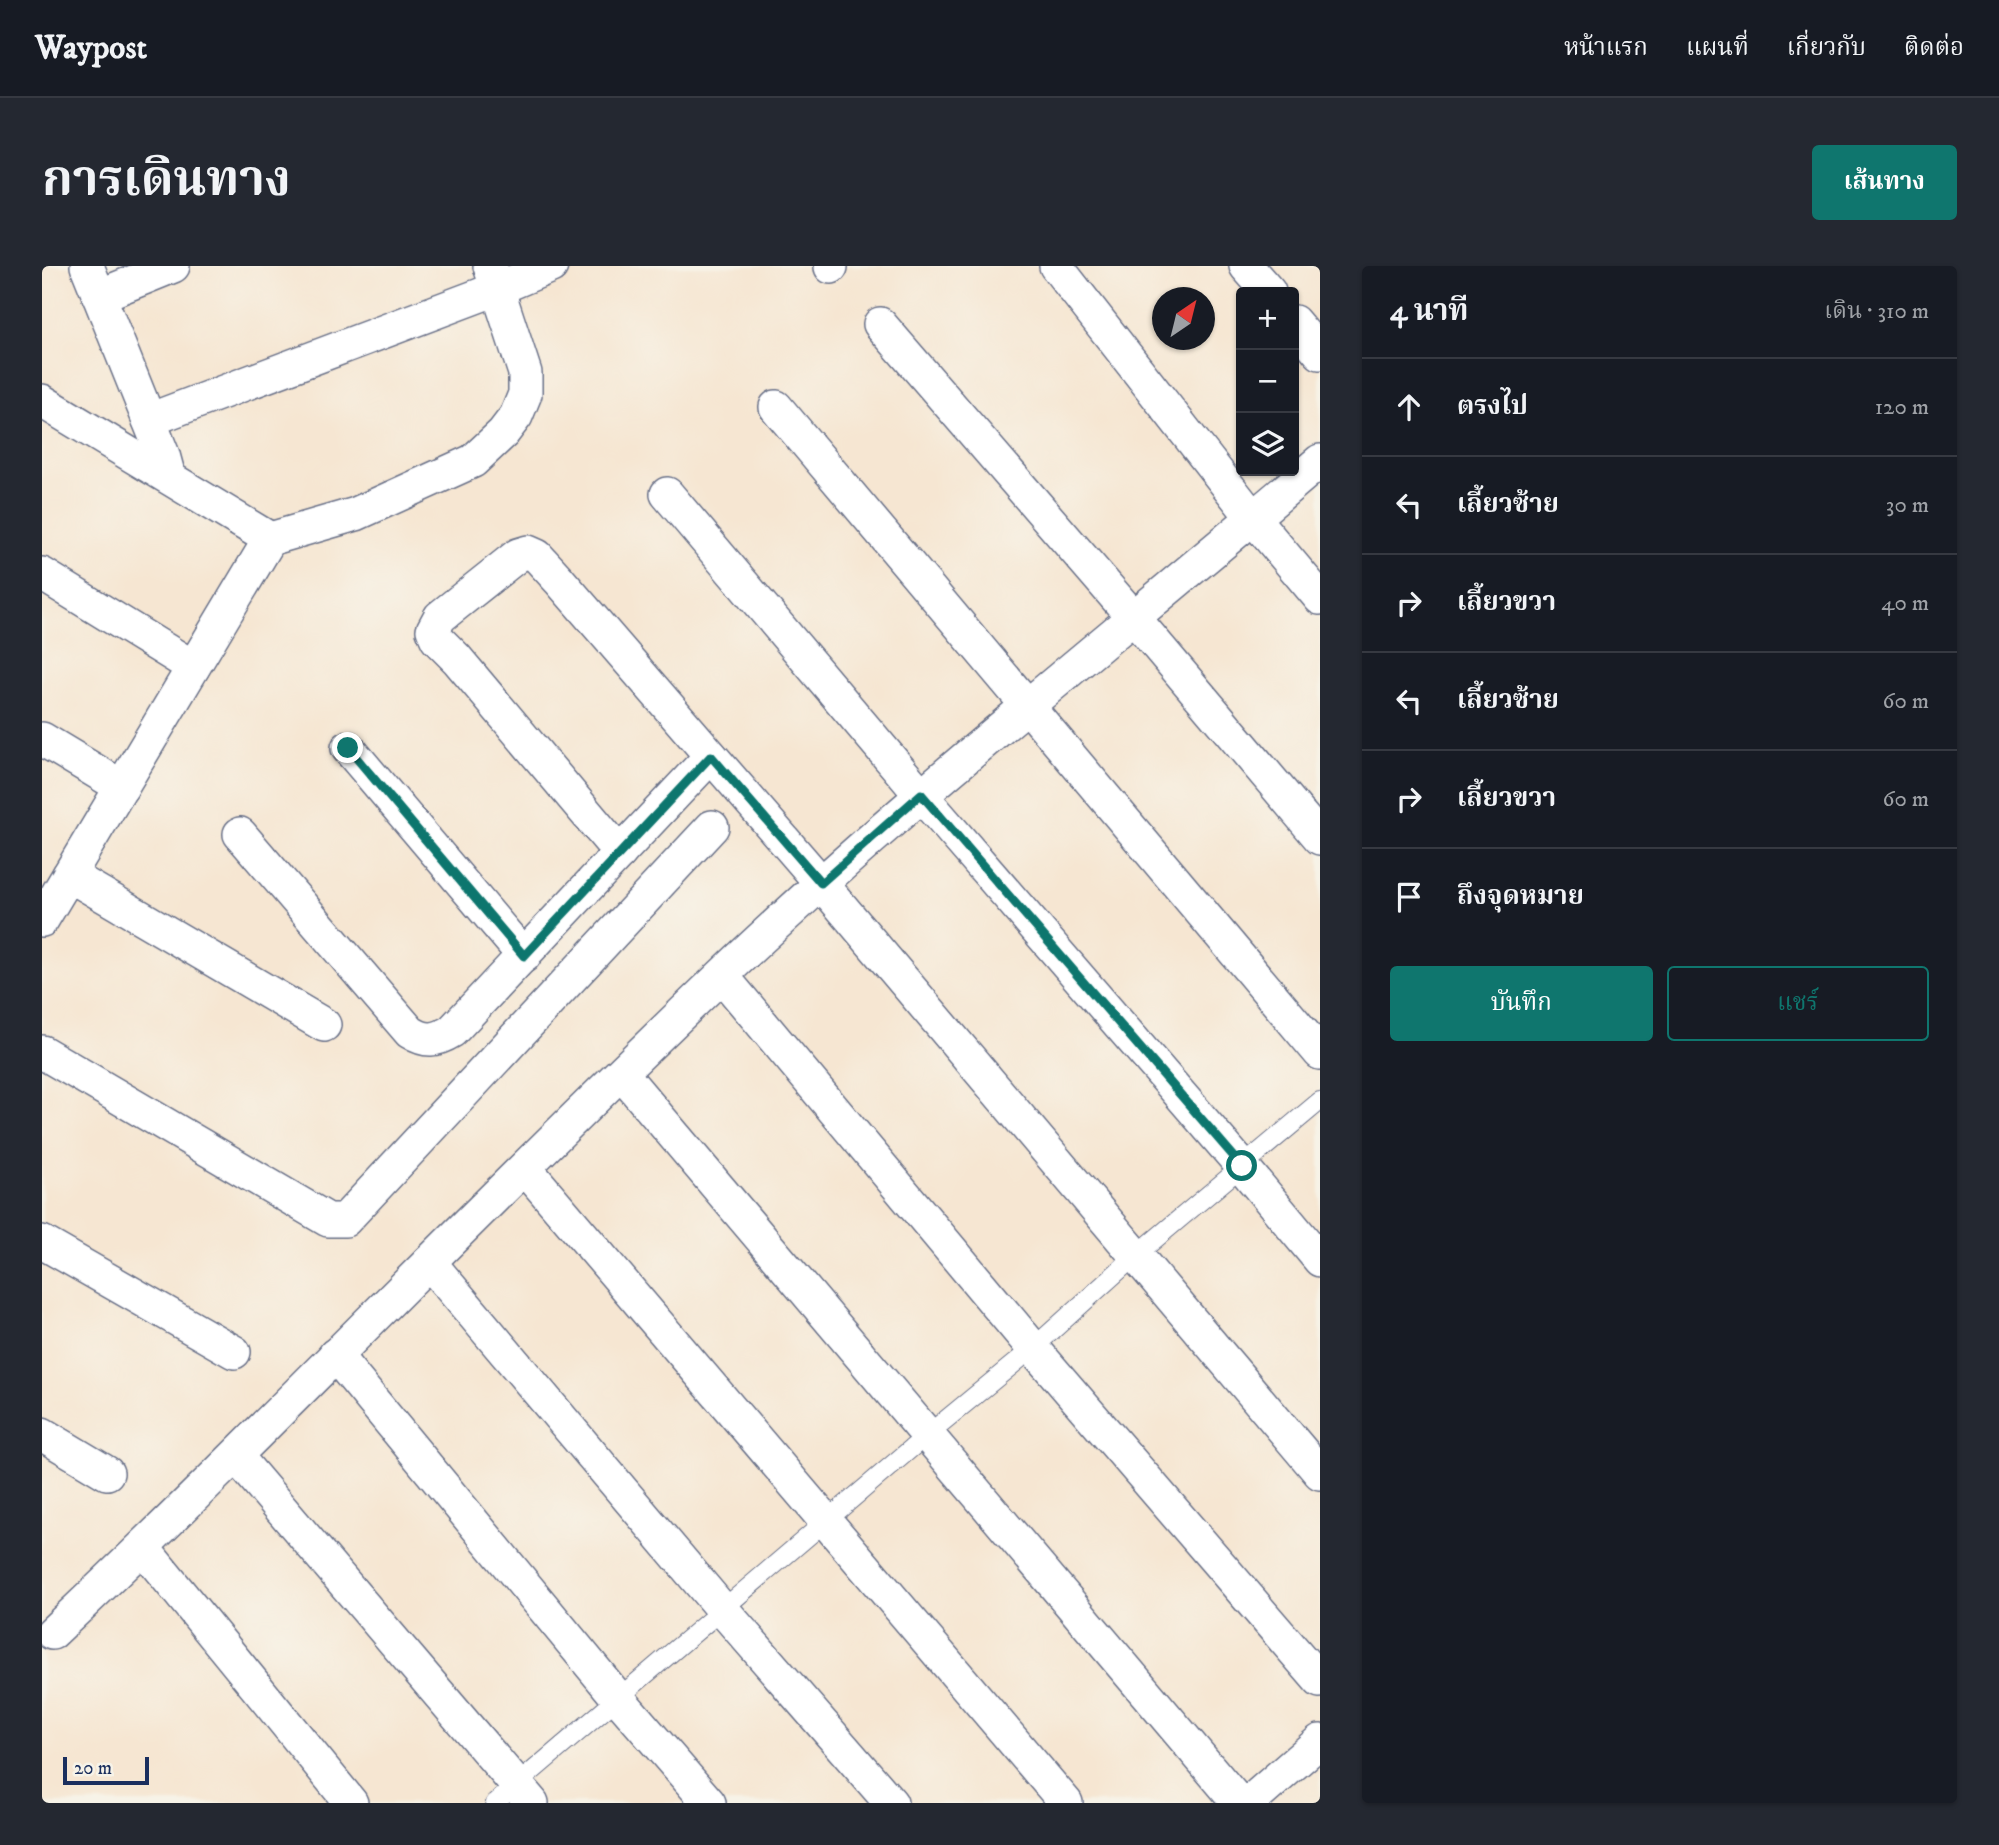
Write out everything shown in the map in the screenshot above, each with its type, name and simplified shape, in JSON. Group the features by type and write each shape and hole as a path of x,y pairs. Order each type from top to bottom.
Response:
{"street":[{"path":"65,266 93,282 163,455 169,477"},
{"path":"93,282 173,266"},
{"path":"149,420 495,277 551,266"},
{"path":"1056,266 1253,518 1320,598"},
{"path":"1247,266 1265,287"},
{"path":"324,1025 51,898 122,787 270,539 356,514 473,461 503,433 516,416 525,394 525,373 495,277"},
{"path":"880,324 1320,838"},
{"path":"1299,328 1320,353"},
{"path":"42,401 270,539"},
{"path":"776,407 1320,1053"},
{"path":"52,1633 143,1548 429,1262 821,883 921,794 1320,461"},
{"path":"667,494 1320,1260"},
{"path":"620,853 457,659 437,639 433,630 440,617 518,555 528,552 537,556 821,883 1320,1473"},
{"path":"42,575 193,667"},
{"path":"42,739 122,787"},
{"path":"348,748 524,956"},
{"path":"240,834 410,1032 423,1040 443,1037 452,1031 524,956 711,756"},
{"path":"42,1052 328,1220 345,1220 712,827"},
{"path":"722,976 1033,1348 1320,1681"},
{"path":"622,1074 1239,1803"},
{"path":"525,1168 1066,1803"},
{"path":"42,1242 234,1352"},
{"path":"429,1262 722,1609 891,1803"},
{"path":"335,1355 618,1698 709,1803"},
{"path":"42,1434 107,1473"},
{"path":"236,1456 515,1797"},
{"path":"143,1548 351,1803"},
{"path":"1249,1803 1320,1741"}],"lane":[{"path":"515,1797 618,1698 1033,1348 1135,1256 1320,1101"}],"route":[{"path":"348,748 524,956 711,756 821,883 921,794 1242,1166"}]}
